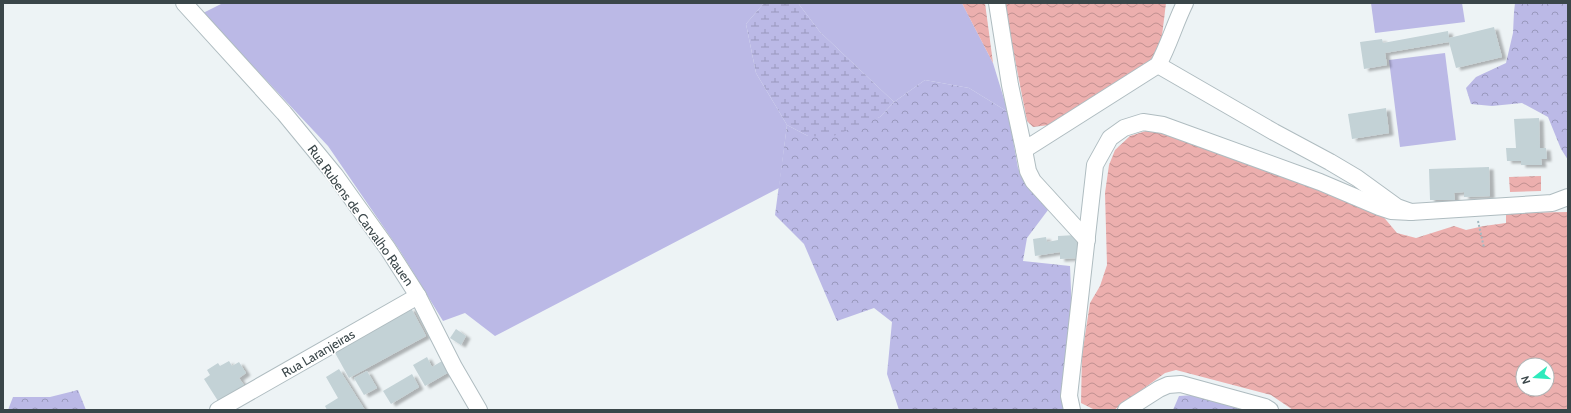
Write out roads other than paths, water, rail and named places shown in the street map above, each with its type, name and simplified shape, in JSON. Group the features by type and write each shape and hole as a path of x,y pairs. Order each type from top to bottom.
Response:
{"street":[{"path":"996,3 1010,85 1028,171 1033,181 1087,240"},
{"path":"1024,150 1158,65 1168,46 1185,3"},
{"name":"Rua Rubens de Carvalho Rauen","path":"189,5 284,113 335,175 388,249 418,296 454,367 479,410"},
{"path":"1158,65 1274,132 1330,162 1356,178 1397,207 1411,212"},
{"path":"1072,410 1069,396 1096,166 1110,138 1124,128 1144,122 1163,125 1320,182 1391,211 1411,212 1552,203 1568,197"},
{"name":"Rua Laranjeiras","path":"218,410 418,296"},
{"path":"1126,410 1159,388 1168,385 1181,384 1265,407 1270,410"}],"water":[{"path":"962,3 985,3 993,63 965,9"},
{"path":"1004,3 1166,3 1161,44 1155,59 1049,125 1033,127 1027,121"},
{"path":"1152,129 1376,208 1397,233 1416,238 1454,226 1466,230 1506,223 1506,213 1568,212 1568,410 1293,410 1271,395 1176,370 1165,373 1114,410 1095,410 1081,403 1082,355 1090,303 1100,286 1107,265 1105,193 1109,165 1115,150 1130,136"},
{"path":"1541,176 1541,191 1510,192 1509,177"}]}
